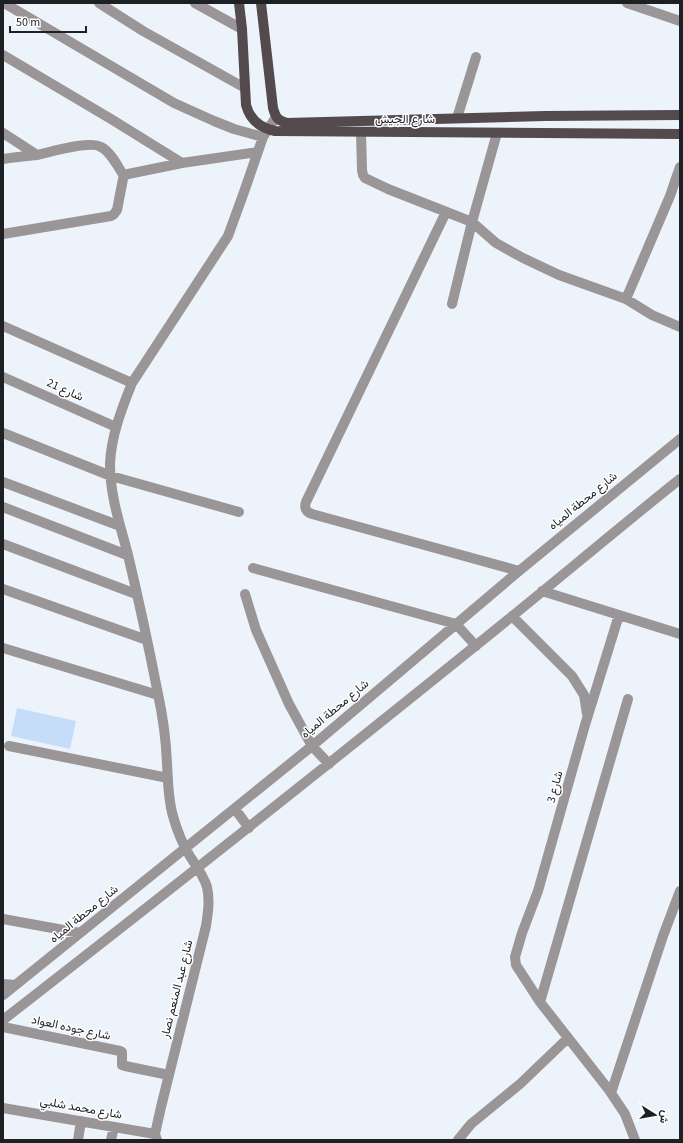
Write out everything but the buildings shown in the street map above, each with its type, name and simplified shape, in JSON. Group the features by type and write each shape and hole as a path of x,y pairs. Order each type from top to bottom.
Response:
{"main road":[{"path":"239,3 242,29 246,105 251,117 261,127 265,134"},
{"path":"261,3 273,108 276,117"},
{"name":"شارع الجيش","path":"276,117 287,123 546,116 680,115"},
{"path":"546,116 546,133"},
{"name":"شارع الجيش","path":"265,134 275,131 680,134"}],"street":[{"path":"4,3 174,103 234,129 265,134"},
{"path":"99,3 143,31 245,88"},
{"path":"195,3 242,29"},
{"path":"627,3 680,21"},
{"path":"3,55 111,119 182,164"},
{"path":"457,118 476,57"},
{"name":"شارع عبد المنعم نصار","path":"156,1137 168,1075 208,918 209,898 207,886 186,849 177,830 173,816 168,792 164,727 158,694 128,555 115,509 111,476 112,450 116,427 132,383 228,236 265,134 276,117"},
{"path":"361,132 362,170 364,177 388,189 472,222 496,242 523,258 559,275 626,298 652,315 680,327"},
{"path":"3,133 38,154"},
{"path":"452,304 472,222 497,133"},
{"path":"3,159 77,146 98,145 107,152 124,176"},
{"path":"124,176 182,164 258,152"},
{"path":"626,298 670,196 680,167"},
{"path":"3,234 111,216 117,210 121,183 124,176"},
{"path":"446,212 312,488 305,506 306,510 312,514 519,571"},
{"path":"3,326 132,383"},
{"name":"شارع 21","path":"3,377 116,427"},
{"path":"3,433 111,476 239,512"},
{"name":"شارع محطة المياه","path":"3,995 312,746 519,571 680,439"},
{"path":"3,1020 198,869 476,646 680,479"},
{"path":"3,482 120,526"},
{"path":"3,507 128,555"},
{"path":"3,544 136,594"},
{"path":"252,568 456,624 476,646"},
{"path":"3,588 147,640"},
{"path":"542,591 680,634"},
{"path":"245,594 256,630 289,704 312,746 329,764"},
{"name":"شارع 3","path":"540,1002 516,965 515,957 522,933 538,891 585,725 619,615"},
{"path":"512,616 572,676 584,696 587,711 585,725"},
{"path":"3,648 158,694"},
{"path":"628,699 540,1002 611,1093 625,1114 635,1140"},
{"path":"10,746 168,778"},
{"path":"235,809 249,828"},
{"path":"611,1093 663,936 680,891"},
{"path":"3,919 80,933"},
{"path":"3,984 15,985"},
{"name":"شارع جوده العواد","path":"3,1027 120,1051 122,1052 122,1064 125,1066 168,1075"},
{"path":"458,1140 471,1124 520,1084 568,1038"},
{"name":"شارع محمد شلبي","path":"3,1108 114,1127 156,1137"},
{"path":"78,1140 81,1121"},
{"path":"112,1140 114,1127"}],"shaded area":[{"path":"17,708 76,721 70,749 11,736"}]}
